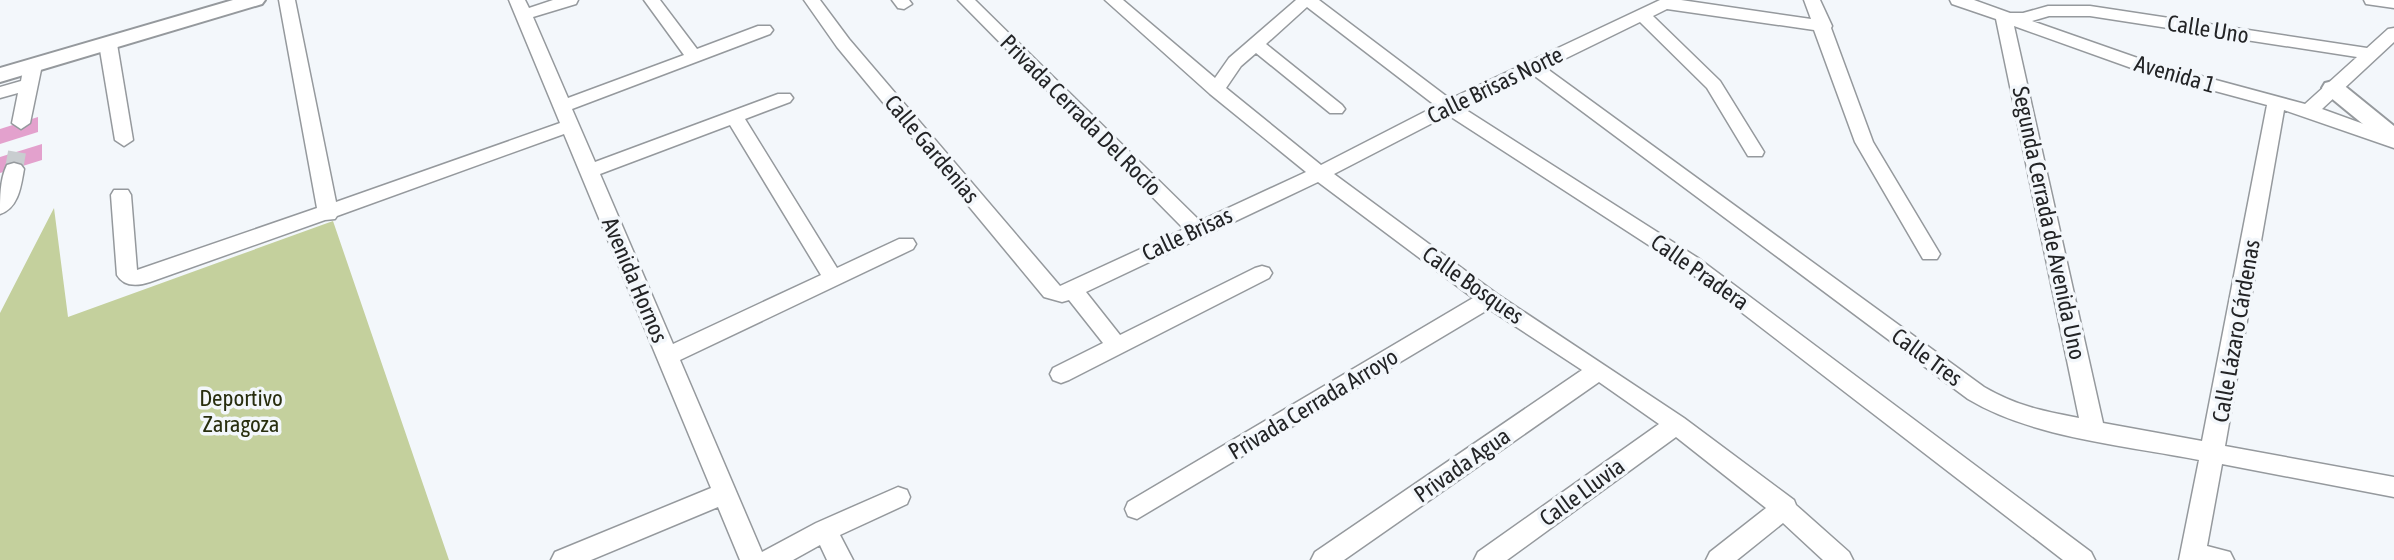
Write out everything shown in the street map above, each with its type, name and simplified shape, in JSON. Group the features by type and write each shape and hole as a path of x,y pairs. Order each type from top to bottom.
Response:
{"main road":[{"path":"0,75 31,75 108,44 255,0"},
{"path":"2333,88 2394,140"}],"street":[{"path":"287,0 328,214"},
{"path":"520,7 570,0"},
{"path":"652,0 695,58"},
{"name":"Privada Cerrada Del Rocío","path":"966,0 1196,229"},
{"name":"Calle Bosques","path":"1113,0 1216,90 1319,174 1489,299 1599,370 1676,424 1785,507 1840,560"},
{"path":"1216,90 1236,62 1255,43 1307,0"},
{"name":"Calle Pradera","path":"1307,0 1449,107 1691,263 2081,560"},
{"path":"1812,0 1824,26 1864,142 1930,254"},
{"name":"Avenida 1","path":"1958,0 2143,66 2309,111 2394,140"},
{"path":"2028,0 2048,11"},
{"path":"2372,0 2394,3"},
{"name":"Calle Gardenias","path":"816,1 851,53 1064,292 1117,346"},
{"path":"1653,5 1824,26"},
{"path":"1653,5 1714,85 1755,152"},
{"name":"Calle Brisas Norte","path":"1319,174 1653,5"},
{"name":"Calle Uno","path":"2004,18 2024,18 2048,11 2088,6 2370,54"},
{"name":"Avenida Hornos","path":"520,7 753,560"},
{"name":"Segunda Cerrada de Avenida Uno","path":"2004,18 2093,429"},
{"path":"121,195 127,275 143,278 328,214 566,116 764,30"},
{"path":"2309,111 2394,34"},
{"path":"1255,43 1336,109"},
{"path":"108,44 124,140"},
{"name":"Calle Tres","path":"1532,66 1976,393 2003,409 2029,418 2394,487"},
{"path":"0,93 31,75"},
{"path":"0,207 9,195 31,75"},
{"path":"589,171 784,98"},
{"name":"Calle Lázaro Cárdenas","path":"2192,557 2214,453 2277,102"},
{"path":"734,117 833,278"},
{"name":"Calle Brisas","path":"1064,292 1319,174"},
{"path":"667,356 906,244"},
{"path":"1061,374 1262,273"},
{"name":"Privada Cerrada Arroyo","path":"1136,509 1489,299"},
{"name":"Privada Agua","path":"1324,560 1599,370"},
{"name":"Calle Lluvia","path":"1488,560 1676,424"},
{"path":"564,560 725,493"},
{"path":"770,560 825,530 898,497"},
{"path":"1719,560 1785,507"},
{"path":"825,530 840,560"},
{"path":"2192,557 2221,560"}],"green space":[{"name":"Deportivo Zaragoza","path":"54,208 68,317 333,221 449,560 0,560 0,313"}],"building":[{"path":"38,117 38,132 0,144 0,129"},
{"path":"42,144 42,160 0,173 0,157"}],"tunnel":[{"path":"14,169 17,152"}]}
